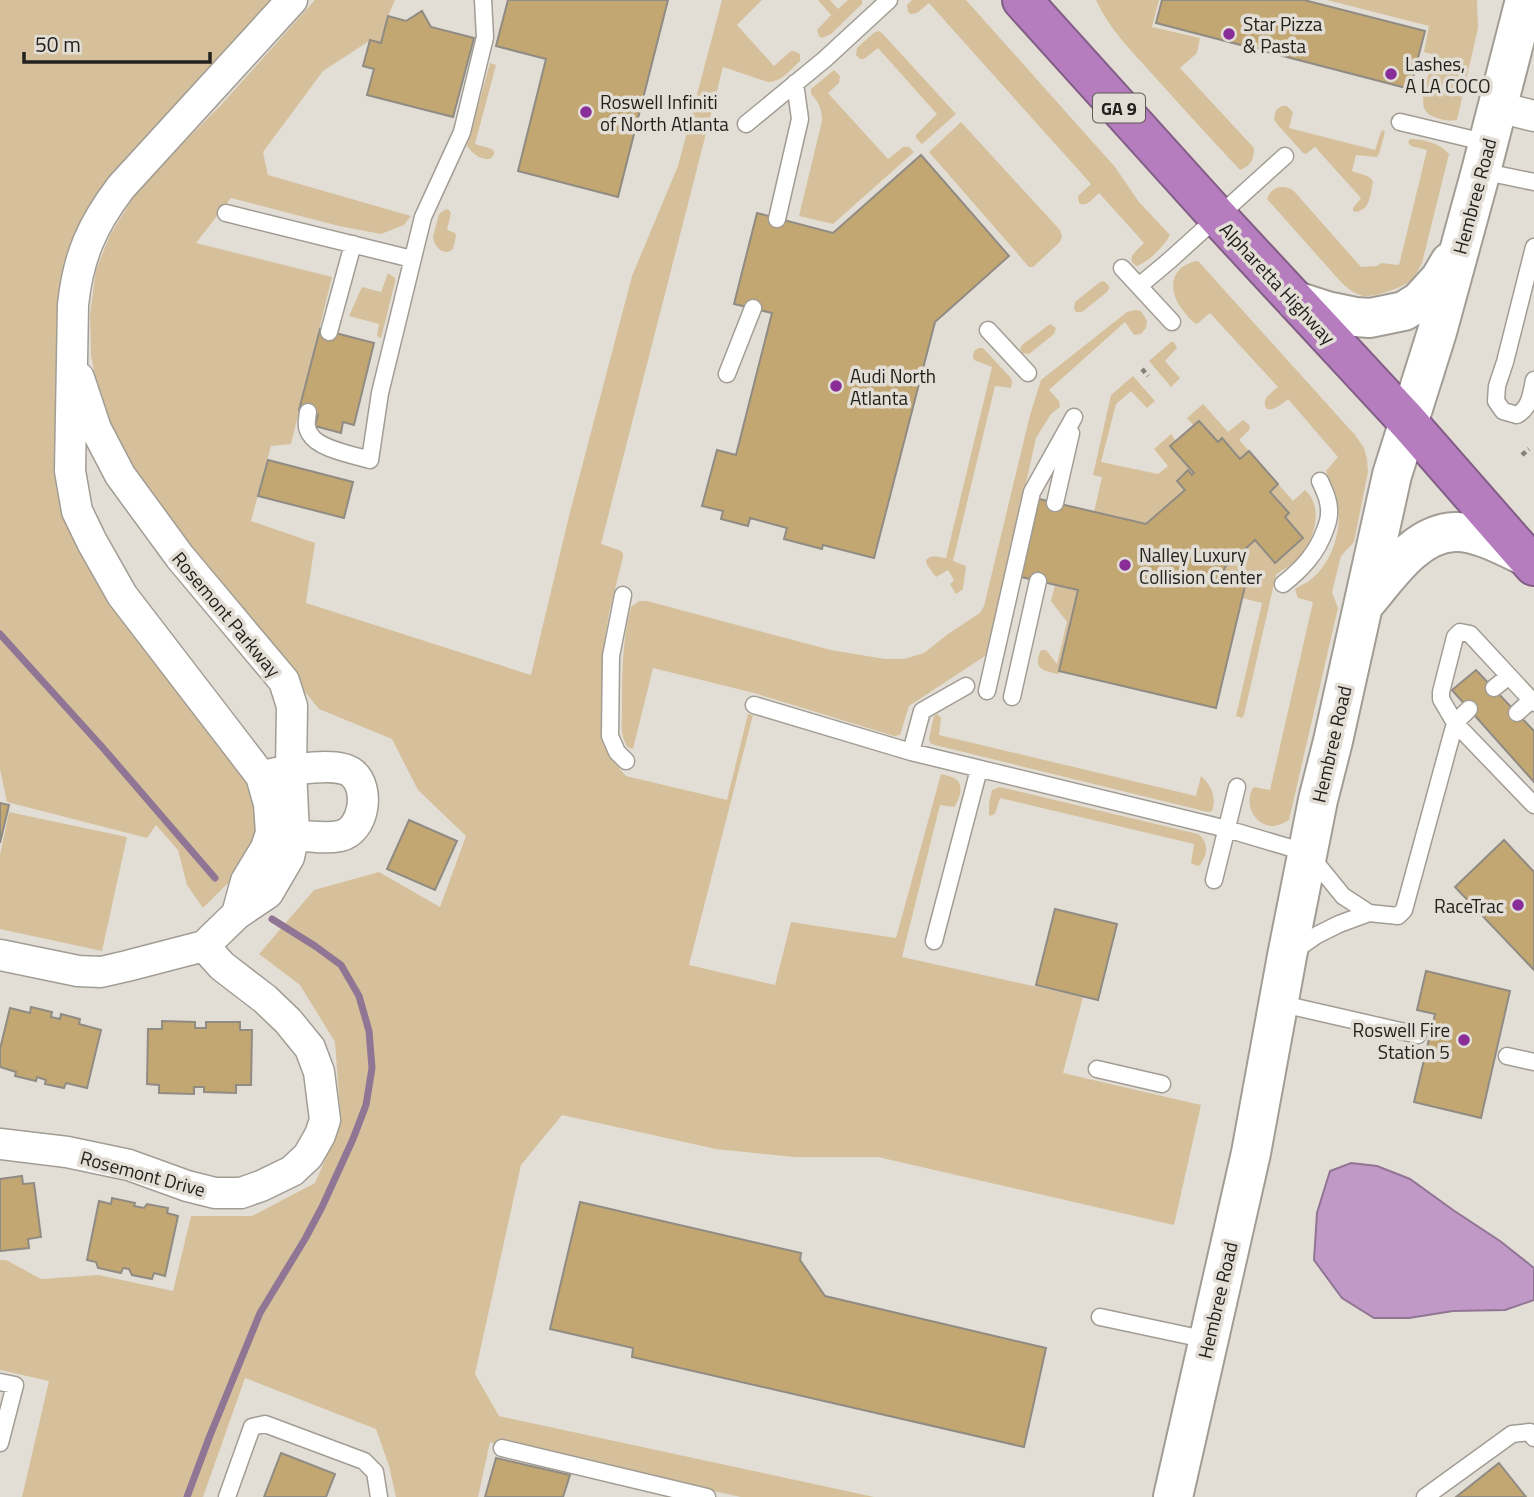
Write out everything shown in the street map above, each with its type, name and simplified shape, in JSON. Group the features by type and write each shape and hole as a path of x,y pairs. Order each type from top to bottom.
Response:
{"highway":[{"name":"Alpharetta Highway","path":"1022,0 1217,216 1532,555"}],"street":[{"name":"Rosemont Parkway","path":"283,834 269,804 261,776 122,595 77,511 70,471 73,306 76,278 86,245 104,208 121,187 292,0"},
{"name":"Hembree Road","path":"1172,1497 1251,1153 1318,800 1392,475 1461,245 1500,134 1525,0"},
{"path":"1296,301 1356,317 1370,318 1404,311 1420,301 1440,279 1461,245"},
{"name":"Rosemont Parkway","path":"72,357 96,429 120,475 180,557 284,681 292,706 291,770 283,834 266,848 246,881 237,914 204,946"},
{"path":"1363,606 1414,549 1433,537 1455,532 1485,537 1532,555"},
{"path":"261,776 291,770 333,767 351,771 359,780 363,808 359,821 349,832 339,836 283,834"},
{"path":"0,955 78,971 100,972 204,946"},
{"name":"Rosemont Drive","path":"0,1144 67,1153 129,1166 215,1193 241,1193 261,1186 292,1171 308,1156 325,1120 319,1072 310,1048 288,1021 265,999 222,966 204,946"}],"lane":[{"path":"308,412 306,425 310,436 321,445 370,460 380,393 423,217 461,132 485,37 483,0"},
{"path":"746,124 825,59 889,0"},
{"path":"777,219 800,119 795,83"},
{"path":"1401,121 1500,134 1534,182"},
{"path":"1139,286 1285,156"},
{"path":"226,213 412,259"},
{"path":"329,332 353,244"},
{"path":"1534,247 1497,386 1496,401 1503,411 1517,415 1524,411 1530,400 1534,380"},
{"path":"1122,268 1172,322"},
{"path":"727,374 753,309"},
{"path":"988,330 1028,373"},
{"path":"987,691 1032,492 1074,417 1055,503"},
{"path":"1283,584 1312,557 1322,540 1330,516 1327,495 1320,481"},
{"path":"1012,697 1038,581"},
{"path":"623,595 611,656 610,736 617,752 626,761"},
{"path":"1517,713 1532,701 1470,634 1460,632 1455,637 1441,699 1455,723 1500,770 1526,786 1534,805"},
{"path":"1494,688 1509,676"},
{"path":"911,752 922,711 966,686"},
{"path":"754,705 911,752 1227,829 1308,853 1343,896 1369,914"},
{"path":"1287,956 1317,935 1339,924 1369,914 1398,916 1404,910 1455,723 1469,709"},
{"path":"1480,748 1492,735"},
{"path":"1500,770 1513,758"},
{"path":"934,941 979,769"},
{"path":"1214,880 1237,787"},
{"path":"1278,1003 1418,1035"},
{"path":"1507,1056 1534,1062"},
{"path":"1097,1069 1162,1084"},
{"path":"1100,1317 1208,1340"},
{"path":"0,1382 15,1385 0,1443"},
{"path":"227,1497 252,1427 265,1424 365,1461 375,1472 379,1497"},
{"path":"1424,1497 1512,1434 1530,1432 1534,1438"},
{"path":"502,1448 706,1497"}],"path":[{"path":"1142,369 1148,376"},
{"path":"1522,455 1529,449"}],"shaded area":[{"path":"0,0 273,0 107,179 88,207 68,252 61,289 65,473 244,766 263,811 247,864 203,908 187,885 178,850 156,825 147,838 7,802 0,769"},
{"path":"315,0 395,0 381,43 369,41 323,71 263,152 268,175 411,216 404,225 381,234 231,198 196,243 332,277 291,444 271,446 251,521 315,543 306,603 531,675 569,516 632,276 678,166 722,0 762,0 737,25 774,66 791,51 800,54 800,61 782,78 768,82 723,67 601,544 623,553 603,651 602,739 611,759 626,776 727,800 748,714 753,715 689,965 775,985 791,922 896,938 941,774 956,779 960,794 954,807 940,805 902,957 1083,997 1063,1073 1201,1105 1174,1225 878,1157 794,1157 716,1149 562,1115 521,1165 475,1374 499,1416 874,1497 741,1497 490,1442 478,1497 396,1497 376,1429 245,1378 203,1497 22,1497 49,1381 0,1370 0,1260 6,1260 41,1279 99,1275 173,1291 191,1216 252,1216 315,1183 341,1124 335,1042 300,985 259,954 314,890 379,872 440,907 466,836 418,790 392,739 319,709 150,503 101,409 91,355 90,314 96,270 110,235 141,185 221,105"},
{"path":"818,0 830,0 838,9 848,0 862,0 862,4 831,34 822,38 817,30 831,15"},
{"path":"912,0 966,0 1115,167 1139,202 1170,235 1156,253 1137,266 1133,263 1133,254 1144,243 1099,193 1087,203 1079,203 1078,196 1091,184 929,3 917,13 908,12 907,5"},
{"path":"1096,0 1159,0 1152,27 1200,38 1197,53 1180,68 1254,148 1249,164 1240,170 1121,39"},
{"path":"1327,0 1477,0 1478,28 1457,120 1432,116 1423,105 1424,91 1435,55 1424,52 1429,26"},
{"path":"879,31 956,114 922,144 916,135 937,114 878,48 864,59 856,55 857,48"},
{"path":"490,63 496,65 475,144 492,149 494,155 490,159 483,159 467,146"},
{"path":"834,70 840,76 839,83 828,93 888,159 903,147 909,147 914,152 833,224 799,216 822,121 820,106 811,94 811,89"},
{"path":"1287,106 1293,112 1289,128 1375,150 1381,132 1385,132 1377,157 1356,155 1352,171 1367,176 1373,182 1369,200 1362,210 1353,211 1361,198 1315,147 1306,154 1303,153 1277,124 1274,119 1276,110"},
{"path":"961,122 1060,230 1060,242 1033,267 1029,267 929,152"},
{"path":"1410,139 1431,142 1449,154 1422,263 1414,277 1406,284 1380,294 1363,296 1340,281 1267,199 1277,188 1293,190 1361,267 1377,266 1381,263 1399,265 1427,150 1411,146 1408,142"},
{"path":"446,209 451,213 447,230 456,236 453,249 446,252 437,247 433,237 439,214"},
{"path":"1196,261 1355,435 1364,448 1367,459 1368,472 1354,542 1341,556 1332,592 1338,608 1289,820 1275,826 1266,825 1256,819 1249,803 1250,797 1254,787 1270,790 1313,602 1298,598 1295,589 1309,581 1325,564 1338,531 1338,507 1326,471 1338,457 1288,399 1274,408 1267,409 1265,401 1268,395 1278,387 1210,313 1197,324 1179,306 1173,290 1175,276 1187,264"},
{"path":"388,273 395,278 395,282 381,338 377,336 379,324 349,316 362,287 381,292"},
{"path":"1104,281 1109,286 1107,292 1082,312 1076,312 1075,302"},
{"path":"1141,311 1147,321 1141,334 1134,335 1125,322 1049,390 1059,401 1060,407 1051,414 1036,438 988,654 909,706 900,735 894,736 754,693 653,668 633,749 627,746 622,726 623,658 631,607 639,601 831,650 885,659 904,659 924,653 980,613 1041,380 1127,312"},
{"path":"1050,324 1056,328 1054,334 1029,354 1022,353 1022,345"},
{"path":"1174,342 1177,348 1165,361 1180,378 1171,387 1149,361"},
{"path":"983,348 1012,382 1011,388 995,386 953,561 966,566 963,589 956,594 950,584 954,580 948,570 936,577 926,560 933,556 946,558 992,367 974,360 974,351"},
{"path":"1133,376 1155,401 1147,408 1131,391 1116,404 1101,462 1158,474 1168,466 1154,449 1171,434 1176,441 1171,446 1194,473 1192,475 1188,471 1177,480 1185,490 1146,524 1094,512 1102,477 1093,475 1111,395"},
{"path":"1203,404 1228,432 1243,420 1250,426 1239,440 1249,451 1240,459 1222,438 1218,442 1199,421 1193,425 1187,418"},
{"path":"1278,484 1293,501 1305,490 1314,505 1315,524 1305,550 1276,575 1242,718 1236,716 1262,603 1242,598 1245,582 1223,576 1225,567 1255,540 1275,563 1303,538 1285,517 1289,513 1270,492"},
{"path":"1055,585 1078,590 1059,674 1044,670 1038,661 1041,650 1046,650 1057,664 1067,622 1051,601"},
{"path":"937,714 941,718 939,735 1196,796 1201,776 1212,792 1212,811 935,745 930,743 929,738 934,716"},
{"path":"1000,787 1198,834 1206,845 1205,857 1197,866 1191,863 1194,844 1000,798 995,814 989,816 992,790"},
{"path":"9,812 127,837 102,951 0,929 0,855"},
{"path":"1351,1163 1377,1166 1410,1179 1500,1241 1534,1268 1534,1300 1505,1310 1453,1311 1409,1318 1374,1318 1342,1298 1314,1260 1317,1213 1330,1171"}],"building":[{"name":"Roswell Infiniti of North Atlanta","path":"508,0 668,0 618,197 518,171 546,59 496,46"},
{"path":"1162,0 1304,0 1425,31 1410,89 1156,23"},
{"path":"422,11 431,27 474,38 453,117 367,95 374,69 363,66 370,40 381,43 388,16 406,21"},
{"name":"Audi North Atlanta","path":"921,155 1009,256 935,322 874,558 823,545 822,549 784,539 787,528 750,518 748,526 721,519 723,511 702,506 717,450 736,455 772,313 734,304 757,213 833,233"},
{"path":"320,329 374,343 354,425 343,422 341,433 315,426 318,415 299,410"},
{"name":"Nalley Luxury Collision Center","path":"1199,421 1218,442 1222,438 1240,459 1249,451 1278,484 1270,492 1289,513 1285,517 1303,538 1275,563 1255,540 1225,567 1223,576 1246,582 1216,708 1059,671 1078,590 1021,577 1039,499 1146,524 1185,490 1177,481 1188,470 1192,475 1194,473 1170,446"},
{"path":"268,460 353,482 344,518 258,496"},
{"path":"1476,670 1534,731 1534,782 1452,690"},
{"path":"0,803 9,805 0,843"},
{"path":"409,820 457,841 435,890 387,869"},
{"path":"1504,840 1534,872 1534,970 1455,887"},
{"path":"1055,909 1117,924 1098,1000 1036,985"},
{"name":"Roswell Fire Station 5","path":"1426,971 1510,991 1481,1118 1414,1102 1435,1014 1417,1010"},
{"path":"31,1007 52,1012 51,1017 60,1019 61,1014 80,1019 79,1024 101,1030 87,1088 66,1083 64,1088 45,1084 46,1080 37,1077 36,1081 15,1076 16,1072 0,1067 0,1049 10,1008 30,1013"},
{"path":"162,1021 195,1022 195,1028 206,1028 206,1022 240,1022 240,1030 252,1030 251,1085 236,1085 236,1093 204,1092 204,1087 194,1087 194,1094 159,1093 159,1085 147,1084 148,1029 162,1029"},
{"path":"22,1176 23,1184 34,1183 41,1237 28,1239 29,1248 0,1251 0,1179"},
{"path":"112,1198 144,1208 147,1204 168,1208 167,1213 178,1216 165,1276 154,1273 152,1279 132,1275 129,1269 123,1268 121,1273 98,1268 96,1262 87,1260 99,1201 111,1204"},
{"path":"580,1202 801,1253 800,1260 825,1296 1046,1348 1024,1447 632,1357 633,1348 550,1329"},
{"path":"281,1453 335,1474 326,1497 264,1497"},
{"path":"496,1458 570,1475 563,1497 485,1497"},
{"path":"1499,1463 1526,1497 1456,1497"}],"waterway":[{"path":"0,634 215,878"},
{"path":"187,1497 260,1313 305,1239 353,1139 366,1105 372,1068 369,1031 359,996 341,965 272,919"}],"place":[{"name":"Star Pizza & Pasta","path":"1229,34"},
{"name":"Lashes, A LA COCO","path":"1391,74"},
{"name":"Roswell Infiniti of North Atlanta","path":"586,112"},
{"name":"Audi North Atlanta","path":"836,386"},
{"name":"Nalley Luxury Collision Center","path":"1125,565"},
{"name":"RaceTrac","path":"1518,905"},
{"name":"Roswell Fire Station 5","path":"1464,1040"}]}
